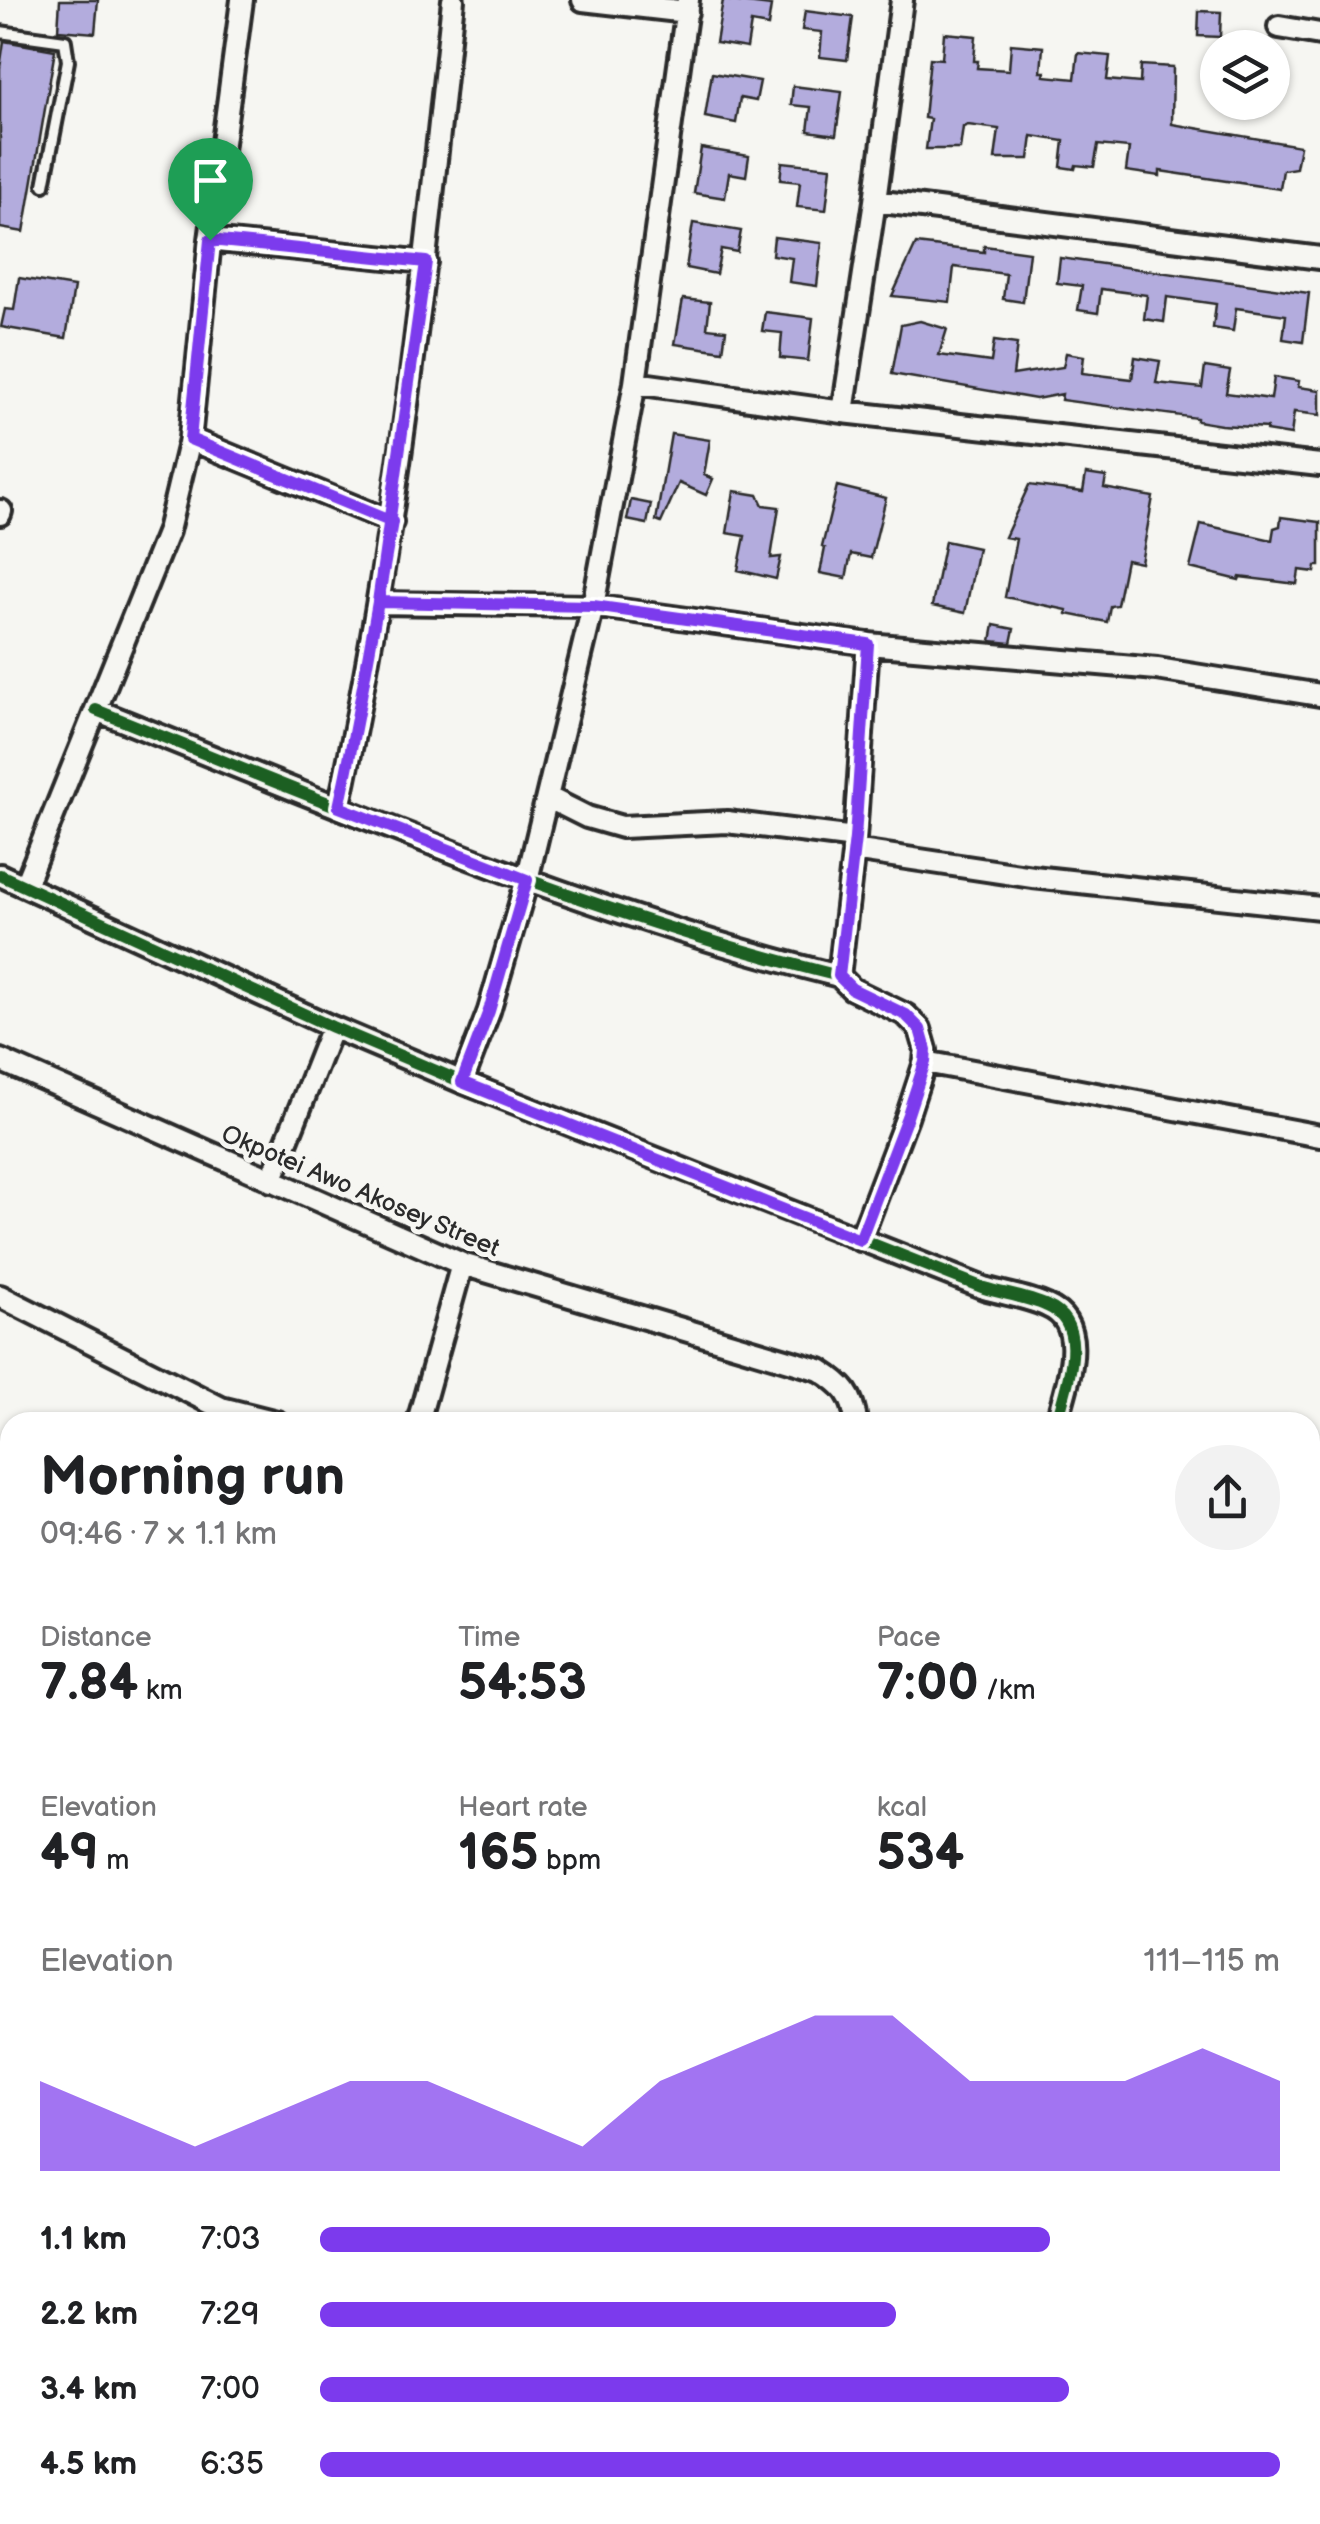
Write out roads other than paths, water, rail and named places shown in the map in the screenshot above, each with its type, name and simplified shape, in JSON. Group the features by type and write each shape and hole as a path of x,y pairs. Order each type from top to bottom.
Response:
{"street":[{"path":"25,885 168,531 190,439 210,240 242,0"},
{"path":"339,807 392,522 426,262 453,0"},
{"path":"462,1082 489,1011 527,880 593,606 636,383 687,6 583,0"},
{"path":"843,412 902,0"},
{"path":"1279,27 1320,34"},
{"path":"876,201 1320,258"},
{"path":"210,240 426,262"},
{"path":"636,383 843,412 1320,465"},
{"path":"190,439 392,522"},
{"path":"378,602 593,606 868,644 1156,669 1320,695"},
{"path":"839,976 854,844 868,644"},
{"path":"96,710 527,880 719,943 839,976 852,989 906,1015 925,1038 925,1062 860,1240"},
{"path":"548,798 587,817 622,827 728,822 1033,876 1320,908"},
{"path":"0,874 332,1027 462,1082 984,1288 1048,1306 1062,1316 1071,1332 1073,1350 1059,1412"},
{"path":"271,1181 332,1027"},
{"name":"Okpotei Awo Akosey Street","path":"0,1060 462,1264 820,1370 840,1382 851,1395 854,1412"},
{"path":"925,1062 1320,1136"},
{"path":"421,1412 462,1264"},
{"path":"0,1296 213,1412"}],"lane":[{"path":"0,32 65,41 68,61 44,185"}]}
